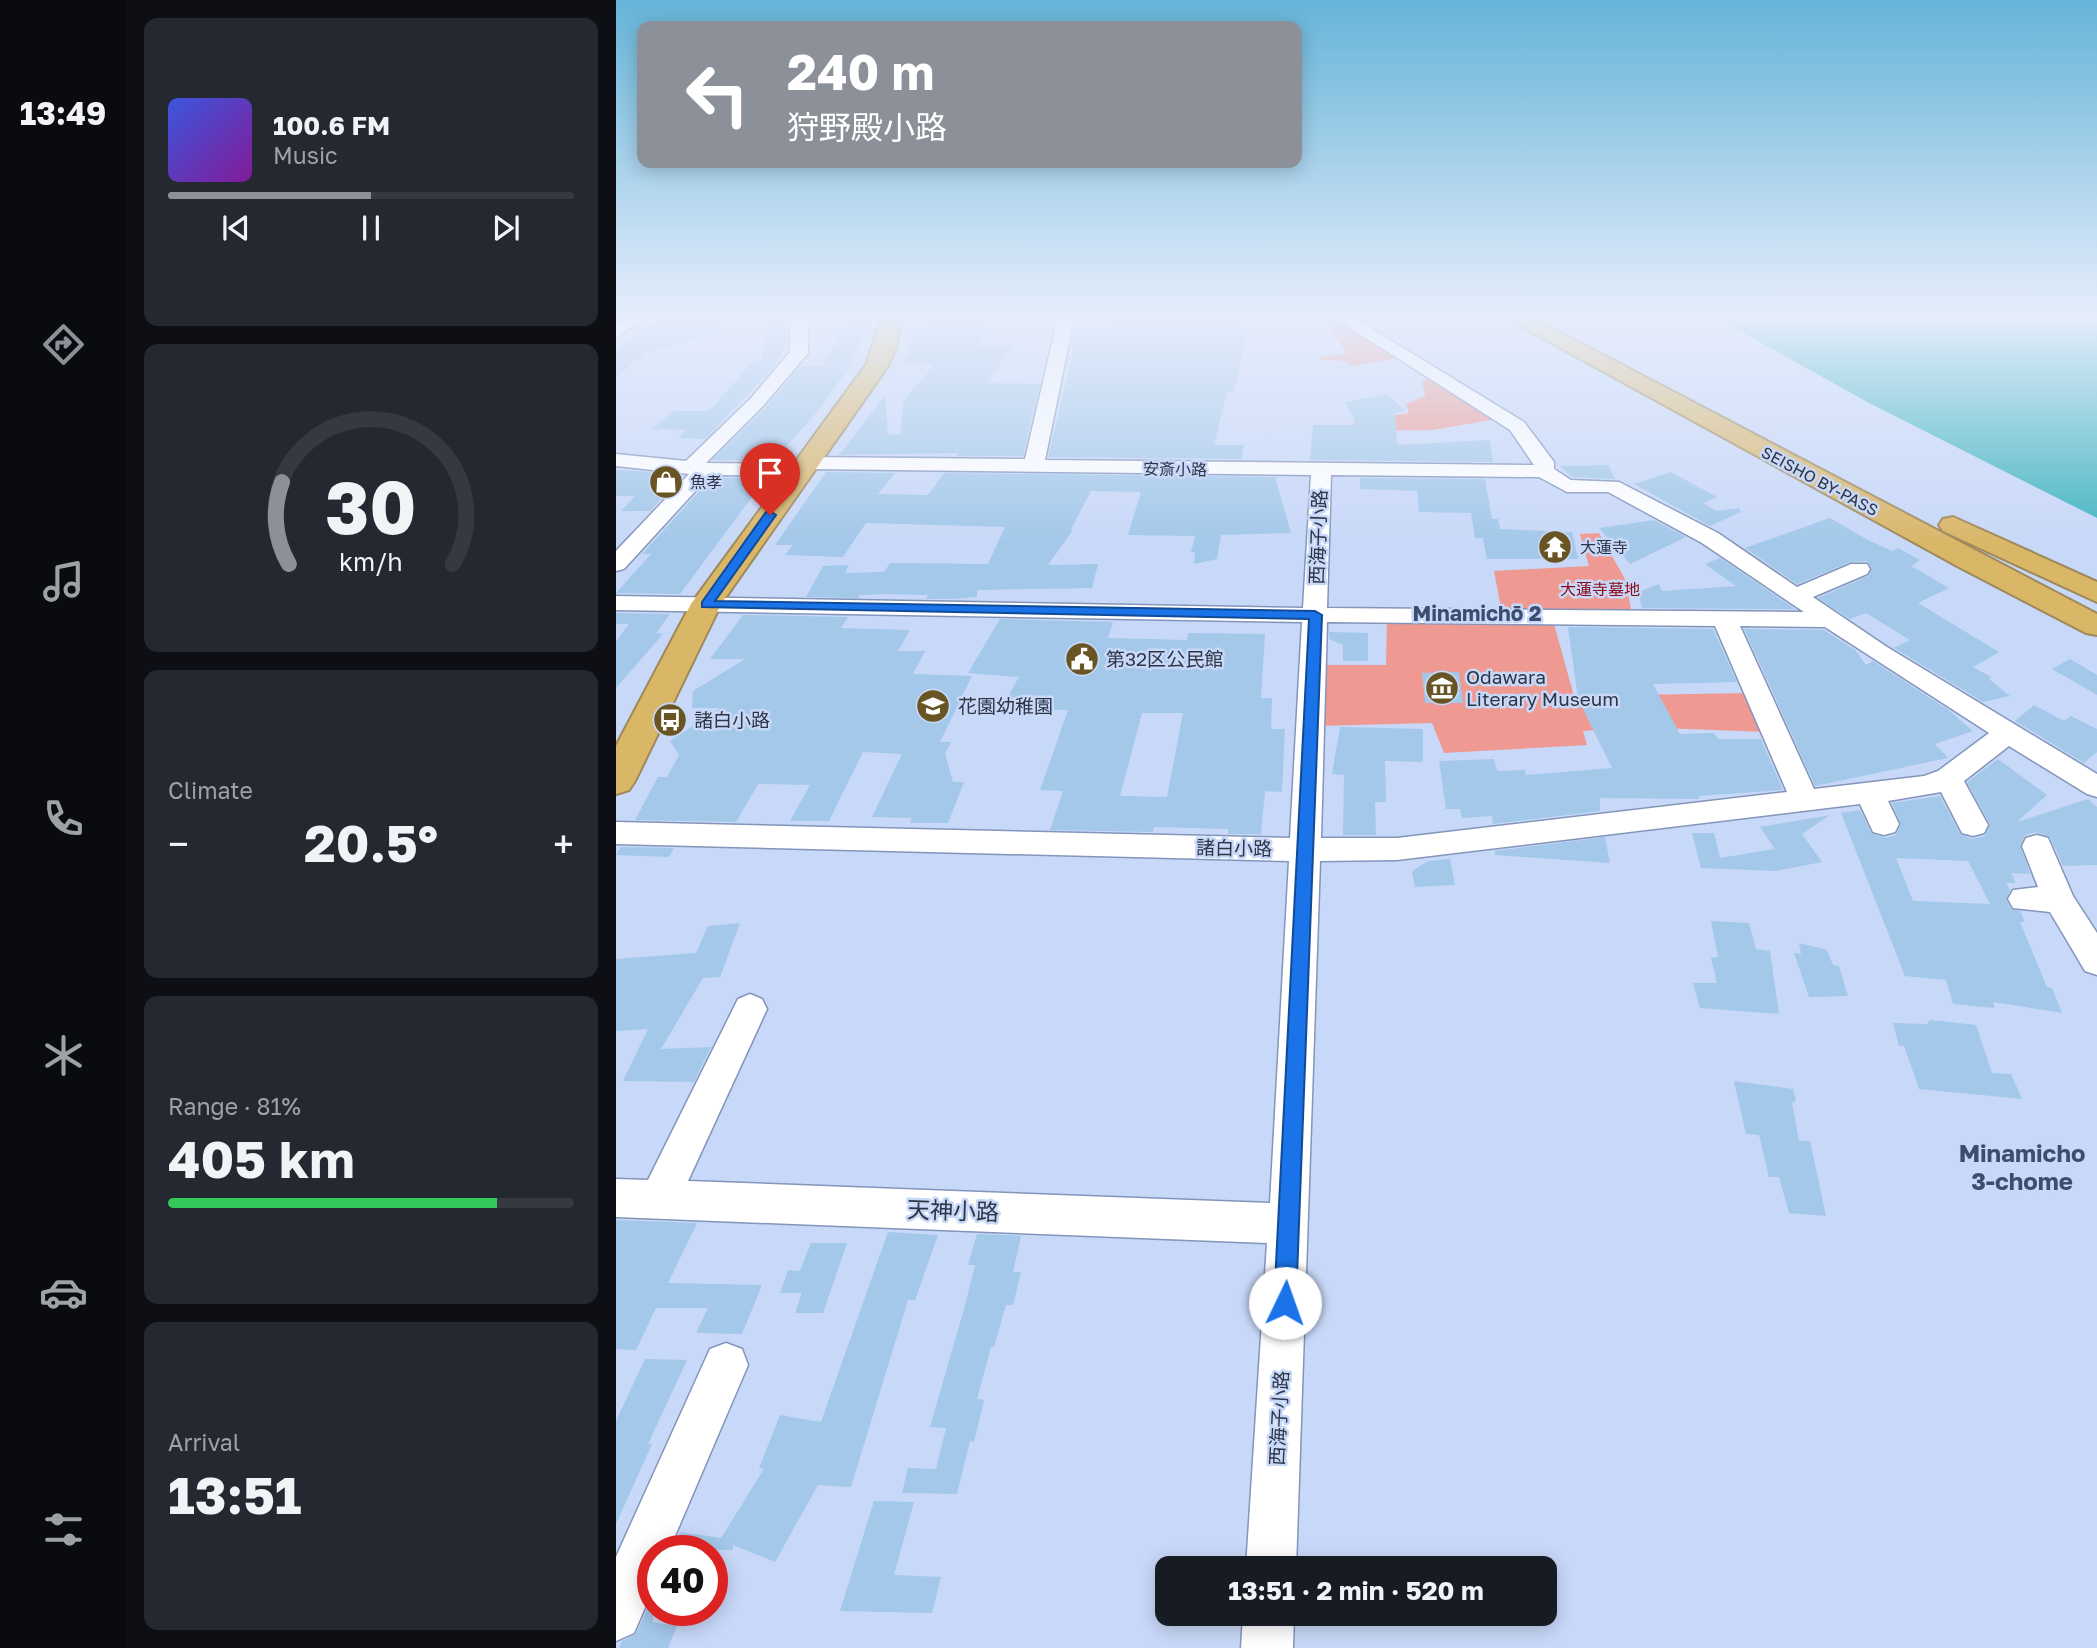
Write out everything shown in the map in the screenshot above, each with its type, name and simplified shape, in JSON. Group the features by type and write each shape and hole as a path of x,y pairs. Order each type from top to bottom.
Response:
{"highway":[{"path":"616,781 706,604 860,390"},
{"name":"SEISHO BY-PASS","path":"1661,390 2097,629"},
{"name":"SEISHO BY-PASS","path":"1669,390 1758,432 2097,612"},
{"path":"1758,432 2097,593"}],"street":[{"path":"616,564 767,390"},
{"path":"1033,467 1051,390"},
{"path":"1459,390 1517,426 1544,462 1545,471 1567,486 1612,486 1643,500 1710,538 1829,620 2097,787"},
{"name":"安斎小路","path":"616,460 697,468 804,466 1545,471"},
{"name":"西海子小路","path":"1272,1556 1289,1224 1321,471"},
{"path":"1795,596 1859,569"},
{"path":"616,603 1315,615 1829,620"},
{"path":"1724,619 1805,801"},
{"path":"1973,825 1948,778 2009,732"},
{"name":"諸白小路","path":"616,833 1306,850 1397,849 1928,786 1948,778"},
{"path":"1870,793 1884,824"},
{"path":"2037,846 2059,900 2097,961"},
{"path":"2024,899 2059,900"},
{"path":"659,1200 750,1009"},
{"name":"天神小路","path":"616,1198 1289,1224"},
{"path":"616,1615 726,1365"},
{"path":"1267,1648 1268,1626"}],"green space":[{"path":"1424,390 1453,390 1497,419 1433,430 1356,431 1354,422 1409,413 1406,404 1425,396"},
{"name":"大蓮寺墓地","path":"1599,533 1625,579 1632,614 1502,613 1494,571 1589,566 1580,534"},
{"path":"1387,618 1554,624 1574,696 1749,693 1767,732 1634,727 1583,731 1587,745 1444,753 1432,723 1318,726 1321,665 1386,665"}],"shaded area":[{"path":"1846,390 2097,390 2097,518"}],"building":[{"path":"728,390 752,390 705,439 678,438 687,430 653,429 673,411 709,411"},
{"path":"780,390 833,390 774,461 712,460"},
{"path":"913,390 1039,390 1023,456 956,456 958,453 839,455 885,395 888,434 900,435 904,400"},
{"path":"1064,390 1234,390 1227,392 1214,445 1244,445 1241,459 1048,457"},
{"path":"1387,394 1405,411 1395,413 1397,445 1490,440 1493,462 1310,460 1313,425 1357,425 1345,402"},
{"path":"1608,465 1615,479 1572,477 1560,466"},
{"path":"616,470 683,476 650,511 621,511 635,496 616,496"},
{"path":"826,472 895,473 878,494 928,495 944,473 1275,477 1291,533 1221,535 1217,559 1194,564 1195,552 1191,552 1195,536 1128,535 1141,492 1091,491 1071,529 1073,530 1048,565 1098,564 1092,588 977,590 977,597 953,599 926,599 928,595 884,594 860,595 858,598 806,597 823,566 849,565 845,573 884,572 890,563 988,564 1005,527 866,523 843,557 785,555 793,545 775,545"},
{"path":"1671,472 1717,497 1703,503 1717,511 1739,508 1741,512 1710,526 1634,484"},
{"path":"711,478 766,478 680,594 616,593 651,554 642,554"},
{"path":"1360,478 1485,479 1492,519 1498,519 1500,529 1572,532 1578,559 1487,559 1483,538 1475,538 1471,513 1419,512 1417,491 1360,489"},
{"path":"1830,518 1868,540 1892,551 1898,548 1920,560 1911,566 1949,588 1918,603 1999,652 1973,667 1991,677 1989,679 2010,696 1983,702 1894,648 1910,640 1866,613 1850,619 1818,598 1868,576 1872,568 1867,561 1850,562 1797,584 1745,548"},
{"path":"1654,520 1686,537 1630,564 1599,528"},
{"path":"1720,558 1795,609 1642,608 1638,592 1659,584 1662,591 1736,586 1705,564"},
{"path":"616,613 670,614 656,633 663,634 616,688 616,641 629,624 616,624"},
{"path":"743,615 848,617 841,628 910,630 898,651 925,651 913,674 972,676 940,742 951,742 945,754 953,782 964,782 948,823 910,823 912,818 872,817 902,754 863,752 829,821 790,821 810,785 758,784 736,822 635,820 658,777 667,777 679,755 670,741 720,708 692,708 693,691 745,659 710,659"},
{"path":"1000,619 1113,622 1108,638 1187,640 1188,633 1265,634 1261,698 1272,698 1271,729 1285,729 1282,792 1265,791 1261,834 1228,834 1228,829 1154,827 1153,832 1050,830 1063,791 1040,790 1068,710 1001,708 1019,677 968,673","holes":["1142,713 1183,713 1167,797 1120,796"]},
{"path":"1568,627 1713,629 1737,682 1653,684 1680,734 1714,733 1718,739 1761,739 1783,790 1699,796 1699,799 1600,798 1600,811 1493,824 1492,816 1462,818 1460,809 1446,809 1439,761 1494,759 1497,771 1525,770 1526,775 1612,768 1578,699"},
{"path":"1744,629 1824,630 1855,650 1866,665 1873,661 1947,709 1973,731 1935,744 1948,758 1815,786"},
{"path":"1329,632 1368,633 1368,661 1343,661 1343,645 1329,639"},
{"path":"2070,659 2097,675 2097,695 2052,669"},
{"name":"Odawara Literary Museum","path":"1459,672 1463,703 1425,703 1422,673"},
{"path":"2034,705 2064,721 2071,716 2097,729 2097,752 2084,763 2015,721"},
{"path":"1340,727 1423,729 1423,762 1385,761 1386,802 1375,802 1376,835 1343,835 1344,775 1332,774"},
{"path":"1998,759 2047,795 2017,822 2088,799 2097,807 2097,865 2063,866 2050,837 2036,832 2025,835 2020,845 2030,874 2011,873 2016,883 2006,883 2010,890 2006,900 2011,909 2020,911 2025,922 2020,922 2047,987 2052,988 2062,1013 1993,1002 1995,1008 1953,1004 1946,980 1905,976 1841,813 1860,810 1871,833 1885,838 1896,835 1901,825 1892,803 1940,796 1960,834 1972,839 1985,836 1990,824 1967,782","holes":["1896,858 1968,861 1990,904 1913,901"]},
{"path":"1830,815 1802,834 1822,862 1776,871 1701,868 1692,833 1714,833 1720,858 1775,849 1760,827"},
{"path":"1605,837 1610,863 1495,855 1495,851"},
{"path":"621,847 674,848 669,857 616,855"},
{"path":"1450,859 1455,885 1415,887 1412,871 1428,861"},
{"path":"1711,921 1749,923 1756,949 1770,951 1779,1014 1700,1008 1693,983 1717,983 1711,958 1718,957"},
{"path":"740,923 720,977 703,978 661,1049 711,1047 694,1082 623,1081 648,1029 616,1031 616,959 696,953 708,926"},
{"path":"1799,943 1827,950 1833,965 1839,966 1848,996 1809,997 1794,953 1801,954"},
{"path":"1930,1020 1976,1025 1992,1073 2011,1074 2022,1099 1919,1089 1904,1046 1899,1046 1893,1023 1927,1024"},
{"path":"1734,1081 1793,1089 1796,1101 1792,1103 1799,1141 1810,1141 1826,1216 1789,1213 1779,1177 1769,1177 1759,1135 1746,1134"},
{"path":"616,1220 697,1223 668,1283 762,1285 742,1334 696,1333 708,1308 656,1308 636,1350 616,1349"},
{"path":"888,1232 938,1235 915,1300 908,1300 851,1487 818,1485 775,1562 733,1545 733,1550 728,1550 728,1535 723,1535 764,1469 759,1468 780,1415 821,1422"},
{"path":"977,1234 1021,1236 1013,1272 1021,1272 1013,1305 1006,1305 994,1347 991,1347 977,1399 984,1400 974,1442 970,1441 957,1494 902,1493 908,1468 936,1469 946,1428 930,1427 975,1265 968,1265"},
{"path":"811,1243 847,1243 823,1313 795,1313 802,1293 780,1293 788,1270 800,1271"},
{"path":"645,1359 687,1360 648,1444 652,1444 616,1524 616,1421"},
{"path":"874,1501 914,1502 894,1575 941,1577 932,1613 840,1611"},
{"path":"680,1532 700,1535 679,1535"},
{"path":"640,1626 677,1626 668,1648 619,1648 622,1641 636,1634"}],"place":[{"name":"魚孝","path":"666,482"},
{"name":"大蓮寺","path":"1555,547"},
{"name":"第32区公民館","path":"1082,659"},
{"name":"Odawara Literary Museum","path":"1442,688"},
{"name":"花園幼稚園","path":"933,706"},
{"name":"諸白小路","path":"670,720"}],"district":[{"name":"Minamichō 2","path":"1477,614"},
{"name":"Minamicho 3-chome","path":"2022,1168"}],"route":[{"path":"770,515 706,604 1315,615 1285,1303"}]}
